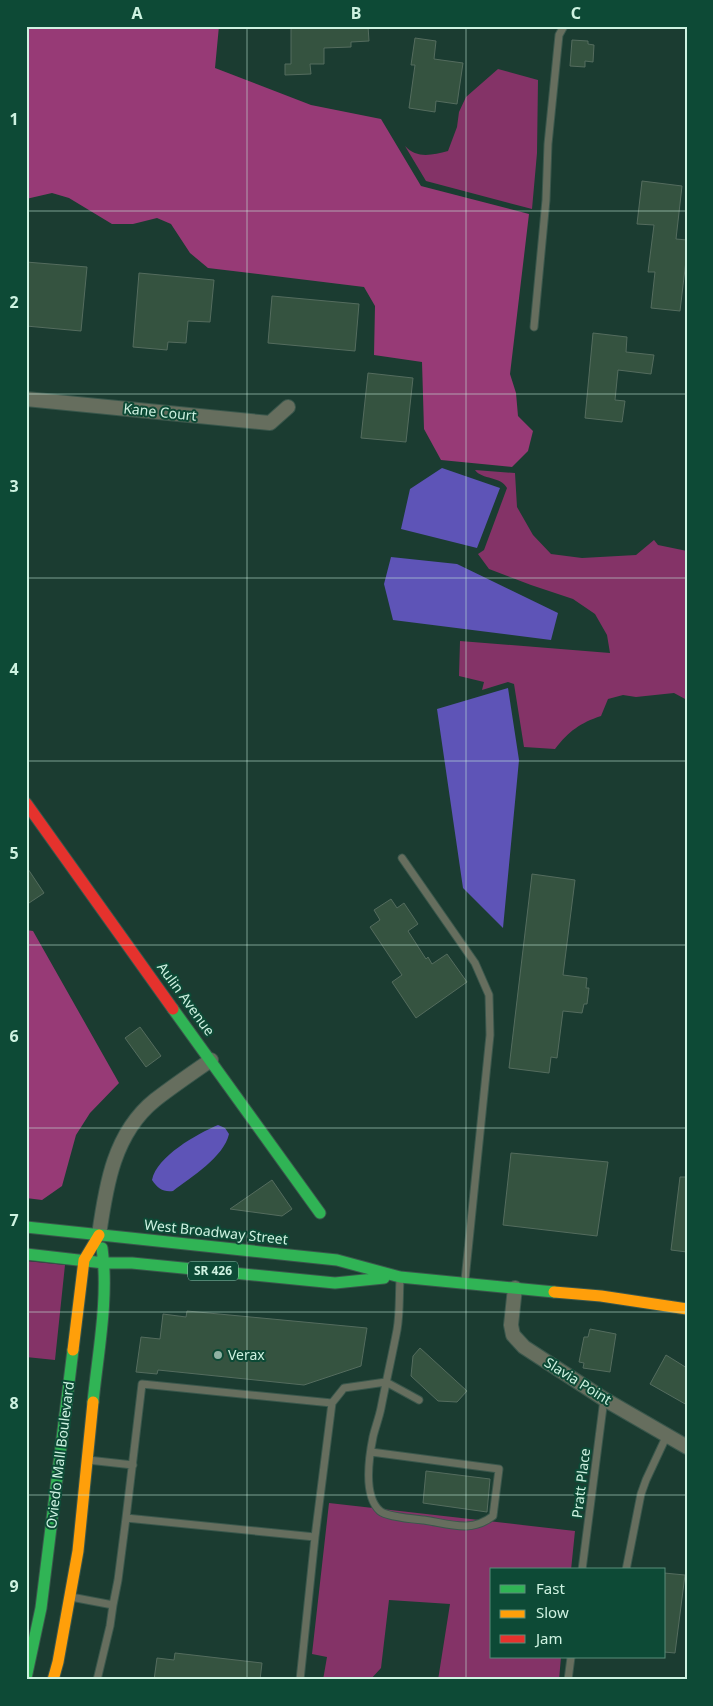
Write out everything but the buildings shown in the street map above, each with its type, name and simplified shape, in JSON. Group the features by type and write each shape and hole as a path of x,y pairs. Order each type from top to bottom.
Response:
{"street":[{"name":"Kane Court","path":"26,398 270,422 288,407"},
{"name":"Aulin Avenue","path":"26,803 320,1214"},
{"name":"Oviedo Mall Boulevard","path":"26,1678 42,1608 84,1260 99,1234 112,1169 122,1138 135,1120 154,1101 211,1060"},
{"name":"West Broadway Street","path":"26,1228 99,1234 337,1260 400,1277 601,1296 687,1309"},
{"name":"Oviedo Mall Boulevard","path":"53,1680 78,1551 104,1290 104,1263 99,1234"},
{"name":"West Broadway Street","path":"26,1254 104,1263 132,1263 335,1283 400,1277"},
{"name":"Slavia Point","path":"515,1288 511,1324 514,1335 524,1347 604,1399 687,1447"}],"lane":[{"path":"534,327 546,200 548,144 560,35 564,26"},
{"path":"402,858 475,963 489,995 490,1035 465,1283"},
{"path":"371,1452 499,1469 493,1516 483,1524 468,1527 382,1513 371,1496 368,1472 373,1437 380,1415 397,1326 400,1277"},
{"path":"300,1680 332,1403 344,1388 386,1382 420,1400"},
{"path":"97,1680 110,1626 118,1580 142,1384 332,1403"},
{"name":"Pratt Place","path":"582,1568 604,1399"},
{"path":"626,1568 641,1494 667,1435"},
{"path":"87,1460 133,1465"},
{"path":"126,1518 315,1538"},
{"path":"70,1597 113,1605"},
{"path":"568,1680 571,1658"}],"shaded area":[{"path":"26,26 219,26 215,68 311,105 381,119 421,186 529,214 510,374 516,393 518,416 533,431 528,451 512,467 441,460 424,429 422,362 374,355 375,306 364,287 208,268 190,253 171,224 157,218 133,224 112,224 69,198 52,193 26,199"},
{"path":"498,69 538,80 537,153 532,209 426,181 405,146 415,153 425,155 448,151 457,127 459,112 466,97"},
{"path":"442,468 500,488 477,548 401,529 410,489"},
{"path":"475,470 515,473 517,507 533,535 551,554 582,558 636,555 654,540 658,545 687,551 687,700 674,693 636,697 623,695 608,699 601,716 575,728 555,749 524,747 514,684 508,682 482,690 484,682 459,676 460,641 610,653 607,635 595,614 573,599 489,569 478,554 484,550 507,488 504,484"},
{"path":"391,557 457,564 558,613 551,640 393,620 384,584"},
{"path":"508,688 519,760 503,928 463,888 437,709"},
{"path":"26,930 33,931 119,1083 90,1113 76,1135 62,1186 42,1200 26,1198"},
{"path":"218,1125 225,1128 229,1134 221,1151 214,1158 173,1191 166,1191 156,1186 152,1180 155,1171 170,1154 189,1140"},
{"path":"26,1261 65,1265 55,1360 26,1357"},
{"path":"329,1503 575,1531 571,1568 490,1568 490,1658 561,1658 559,1680 438,1680 450,1604 389,1600 381,1668 370,1680 323,1680 327,1657 312,1654"}],"traffic: fast":[{"path":"173,1009 320,1213"},
{"path":"26,1227 337,1260 400,1277 554,1292"},
{"path":"93,1402 104,1305 102,1248"},
{"path":"26,1254 104,1263 132,1263 335,1283 384,1278"},
{"path":"26,1678 41,1608 73,1350"}],"traffic: slow":[{"path":"73,1350 84,1260 99,1235"},
{"path":"554,1292 601,1296 687,1309"},
{"path":"53,1680 78,1551 93,1402"}],"traffic: jam":[{"path":"26,803 173,1009"}],"place":[{"name":"Verax","path":"218,1355"}]}
